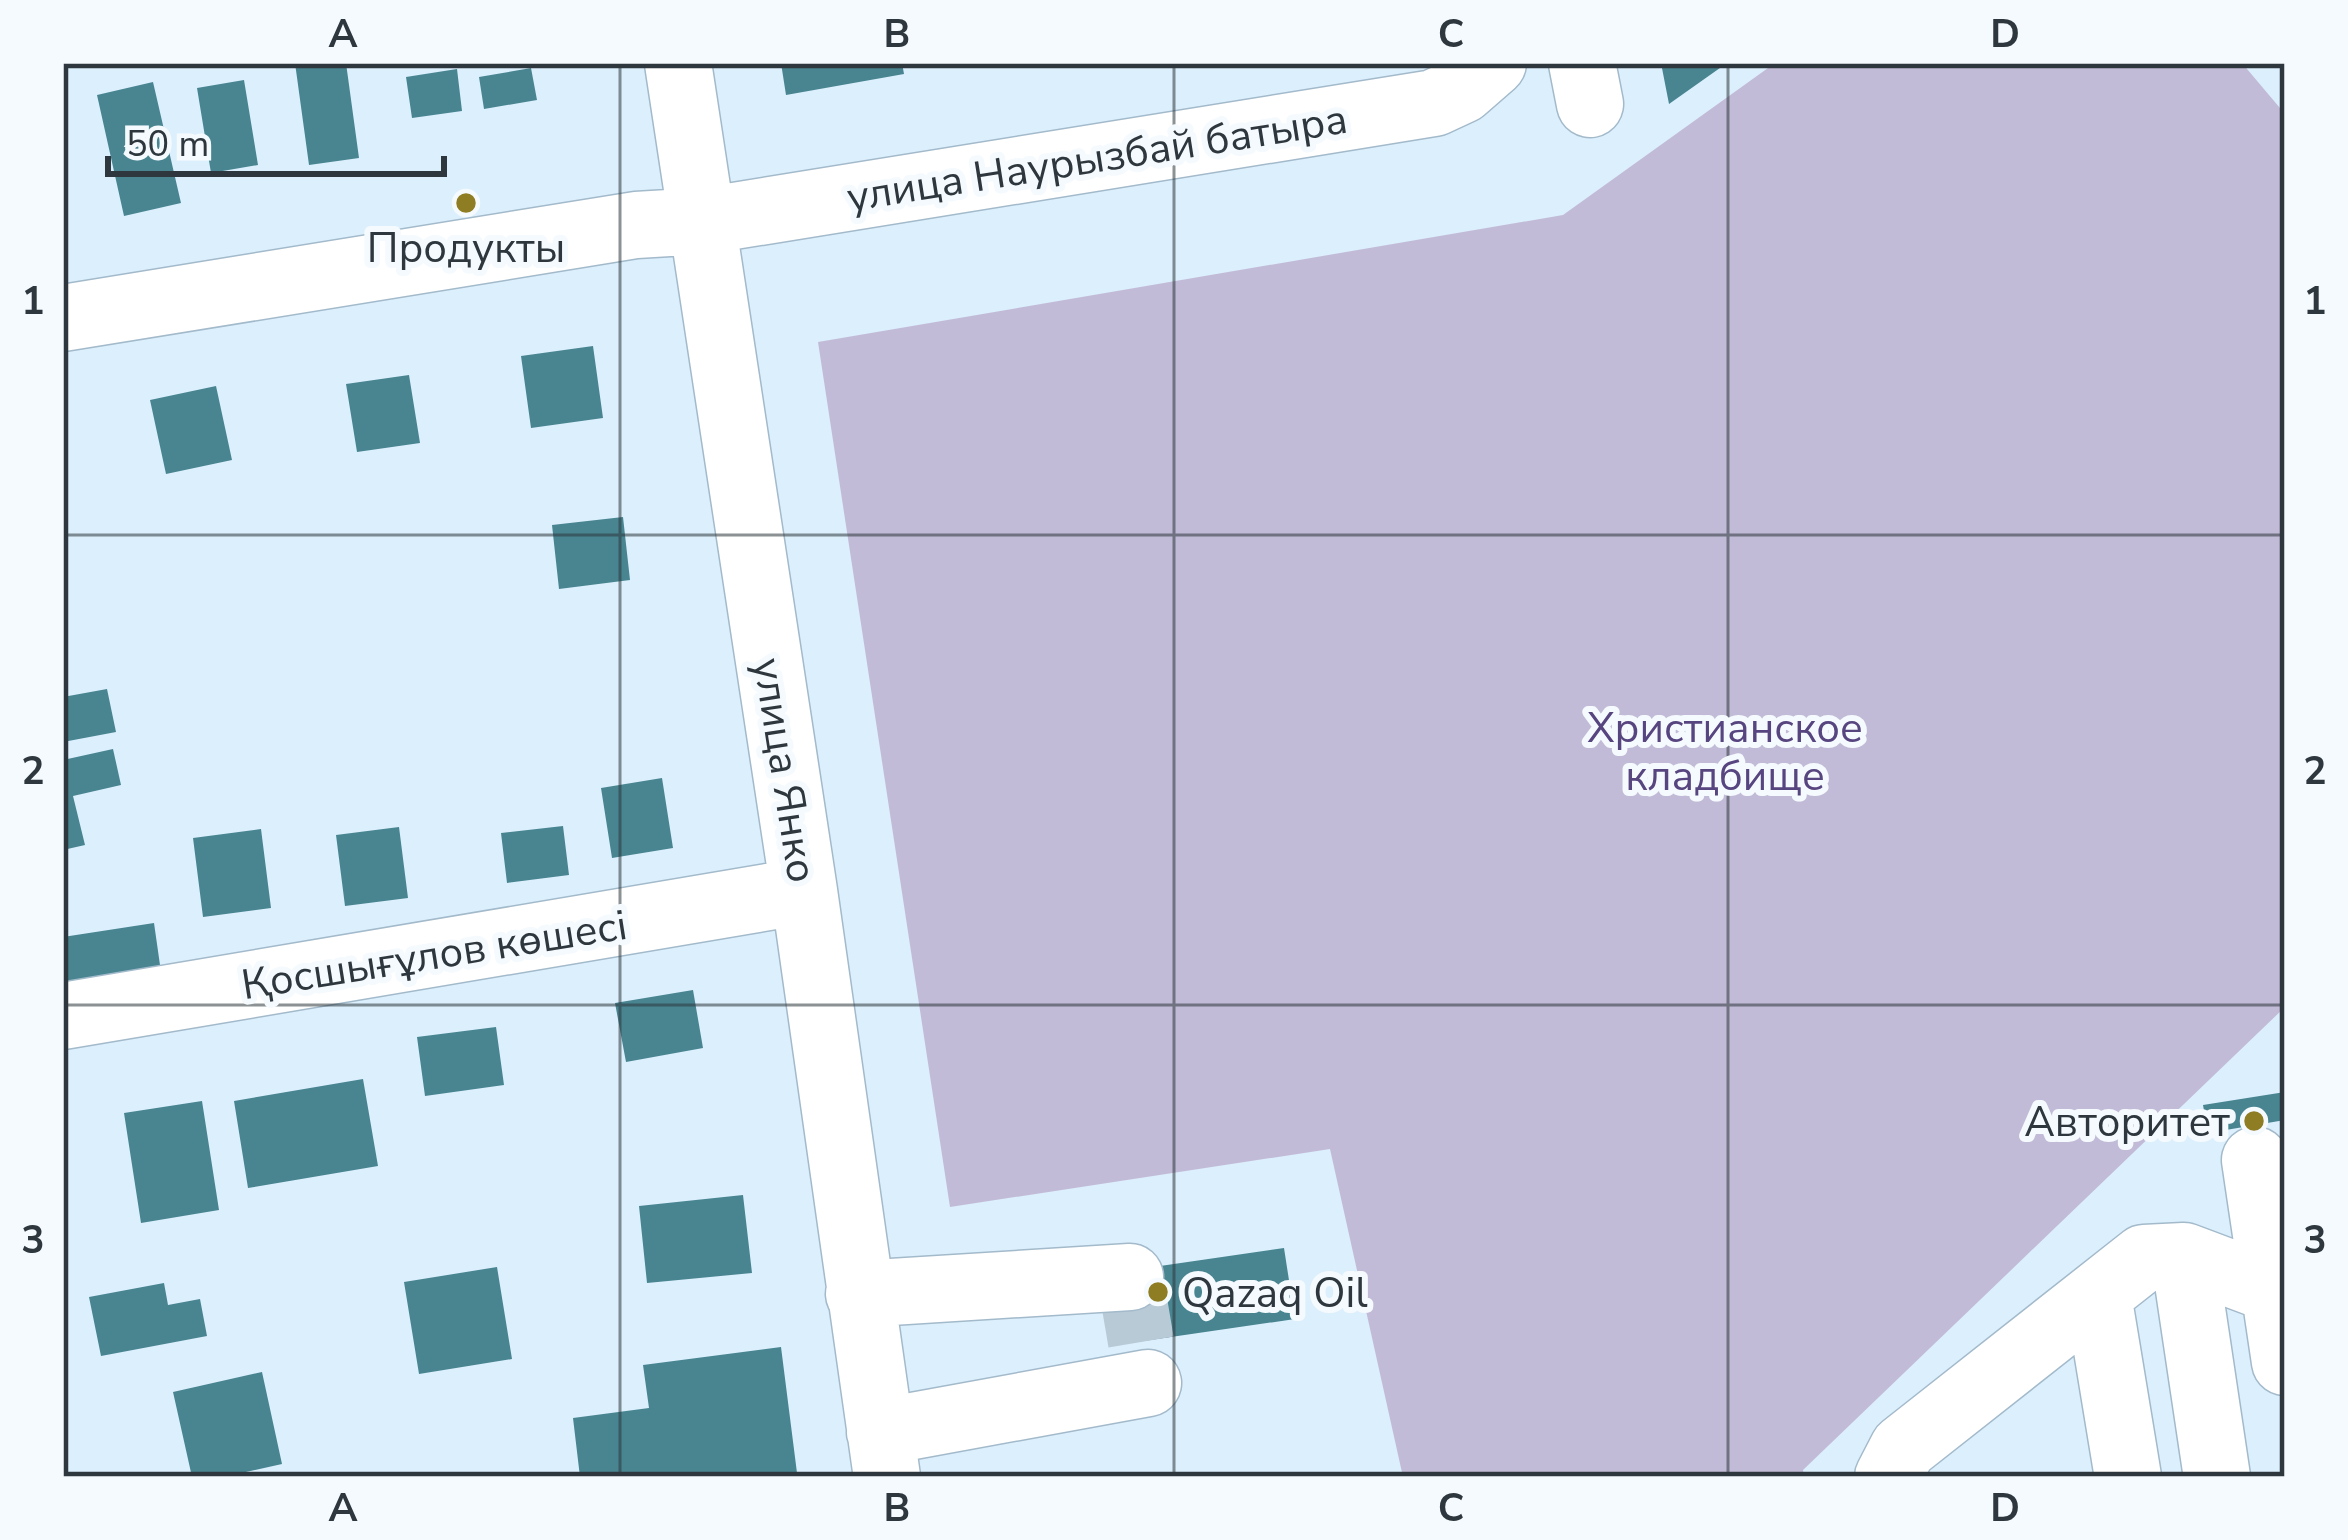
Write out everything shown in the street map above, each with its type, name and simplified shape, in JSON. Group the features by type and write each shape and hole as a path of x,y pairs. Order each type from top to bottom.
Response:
{"street":[{"name":"улица Янко","path":"678,63 804,891 883,1455"},
{"name":"улица Наурызбай батыра","path":"63,318 1434,104 1462,90 1488,68"},
{"name":"Қосшығұлов көшесі","path":"63,1016 804,891"},
{"path":"2255,1160 2285,1362"},
{"path":"1888,1477 1903,1448 2144,1258 2184,1256 2272,1289"},
{"path":"2184,1256 2217,1477"},
{"path":"859,1294 1130,1276"},
{"path":"2098,1295 2128,1477"},
{"path":"883,1455 1148,1383"}],"green space":[{"name":"Христианское кладбище","path":"1775,63 2242,63 2285,114 2285,1007 1803,1470 1804,1477 1403,1477 1330,1149 950,1207 818,342 1563,215"}],"building":[{"path":"295,63 346,63 359,158 309,165"},
{"path":"781,63 902,63 904,74 786,95"},
{"path":"1661,63 1727,63 1669,104"},
{"path":"531,68 537,100 484,109 479,77"},
{"path":"457,69 462,111 412,118 406,77"},
{"path":"244,80 258,165 211,173 197,88"},
{"path":"153,82 181,203 124,216 97,95"},
{"path":"593,346 603,418 531,428 521,356"},
{"path":"409,375 420,443 357,452 346,384"},
{"path":"216,386 232,460 166,474 150,400"},
{"path":"623,517 630,580 559,589 552,525"},
{"path":"107,689 116,732 63,742 63,697"},
{"path":"113,749 121,785 73,796 85,845 63,850 63,760"},
{"path":"662,778 673,848 612,858 601,788"},
{"path":"563,826 569,875 507,883 501,833"},
{"path":"399,827 408,898 345,906 336,835"},
{"path":"261,829 271,908 203,917 193,838"},
{"path":"154,923 162,979 63,993 63,937"},
{"path":"693,990 703,1048 626,1062 615,1003"},
{"path":"496,1027 504,1085 425,1096 417,1037"},
{"path":"363,1079 378,1166 248,1188 234,1101"},
{"path":"2285,1092 2285,1120 2208,1133 2203,1105"},
{"path":"202,1101 219,1210 141,1223 124,1113"},
{"path":"743,1195 752,1273 647,1283 639,1206"},
{"path":"1284,1248 1295,1319 1116,1345 1105,1274"},
{"path":"497,1267 512,1359 419,1374 404,1282"},
{"path":"164,1283 168,1305 200,1299 207,1336 101,1356 89,1297"},
{"path":"781,1347 797,1473 580,1477 573,1418 649,1408 643,1365"},
{"path":"262,1372 282,1464 223,1477 192,1477 173,1392"}],"tunnel":[{"path":"1130,1277 1148,1383"}],"place":[{"name":"Продукты","path":"466,203"},
{"name":"Авторитет","path":"2254,1121"},
{"name":"Qazaq Oil","path":"1158,1292"}]}
